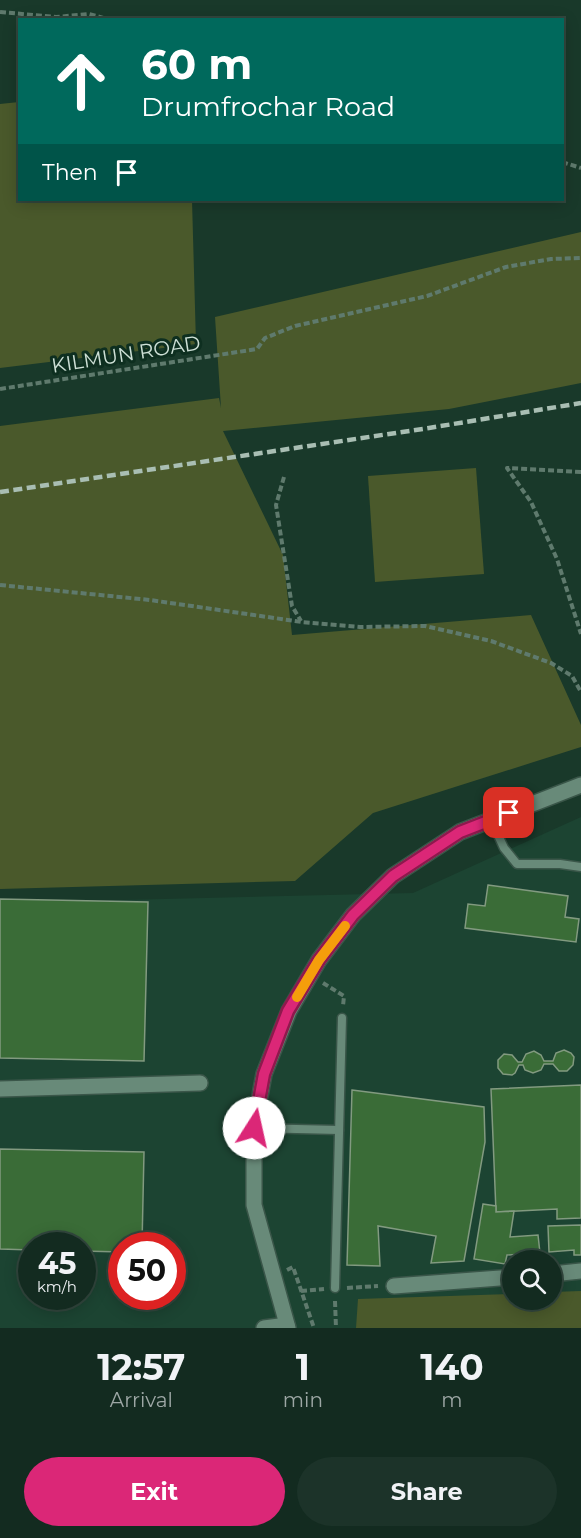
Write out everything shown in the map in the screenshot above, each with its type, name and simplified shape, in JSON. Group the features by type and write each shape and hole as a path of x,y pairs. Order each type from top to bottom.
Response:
{"main road":[{"path":"264,1328 288,1326 254,1205 254,1128 264,1074 288,1011 319,960 353,915 393,876 460,832 581,785"},
{"path":"0,1089 200,1083"},
{"path":"562,1273 581,1272"},
{"path":"394,1286 502,1278"}],"lane":[{"path":"491,820 504,848 517,864 560,864 581,867"},
{"path":"335,1288 342,1018"},
{"path":"254,1128 339,1130"}],"path":[{"path":"0,12 56,16 89,14 104,18"},
{"path":"564,163 581,168"},
{"name":"KILMUN ROAD","path":"0,389 257,349 265,338 295,326 428,296 506,267 551,259 581,258"},
{"path":"581,472 507,468 531,502 557,559 581,634"},
{"path":"284,477 276,505 292,606 302,622"},
{"path":"0,585 150,600 302,622 360,627 425,626 490,641 551,663 572,676 581,692"},
{"path":"310,975 344,996 342,1018"},
{"path":"274,1275 293,1267 314,1328"},
{"path":"335,1288 336,1328"}],"shaded area":[{"path":"18,102 18,201 192,201 196,344 0,368 0,104"},
{"path":"581,232 581,383 449,409 223,431 283,555 292,635 531,615 581,725 581,747 373,813 295,881 0,889 0,426 219,398 221,408 215,317"},
{"path":"476,468 484,574 375,582 368,476"},
{"path":"581,817 581,1328 0,1328 0,903 413,893"},
{"path":"581,1291 581,1328 356,1328 358,1299 502,1294 502,1310 562,1310 562,1292"}],"building":[{"path":"488,885 568,896 565,917 579,919 576,942 465,928 468,904 485,906"},
{"path":"0,899 148,902 144,1061 0,1058"},
{"path":"564,1050 574,1057 573,1065 567,1071 559,1071 553,1064 544,1064 541,1070 533,1073 525,1070 523,1065 519,1065 512,1075 503,1074 498,1068 498,1060 504,1054 512,1055 518,1062 522,1062 526,1054 534,1051 541,1055 544,1061 553,1061 556,1053"},
{"path":"581,1085 581,1218 557,1219 557,1209 496,1212 491,1089"},
{"path":"352,1090 484,1107 485,1142 464,1261 431,1263 436,1236 378,1226 380,1266 347,1265"},
{"path":"0,1149 144,1152 142,1232 108,1232 108,1252 96,1251 96,1232 18,1232 18,1250 0,1249"},
{"path":"483,1204 496,1206 496,1212 514,1211 510,1237 538,1235 540,1250 502,1250 502,1264 474,1259"},
{"path":"581,1225 581,1255 574,1255 574,1250 549,1250 548,1226"}],"railway":[{"path":"0,492 581,403"}],"slow traffic":[{"path":"297,997 319,960 345,926"}],"route":[{"path":"254,1128 264,1074 288,1011 319,960 353,915 393,876 460,832 509,813"}]}
